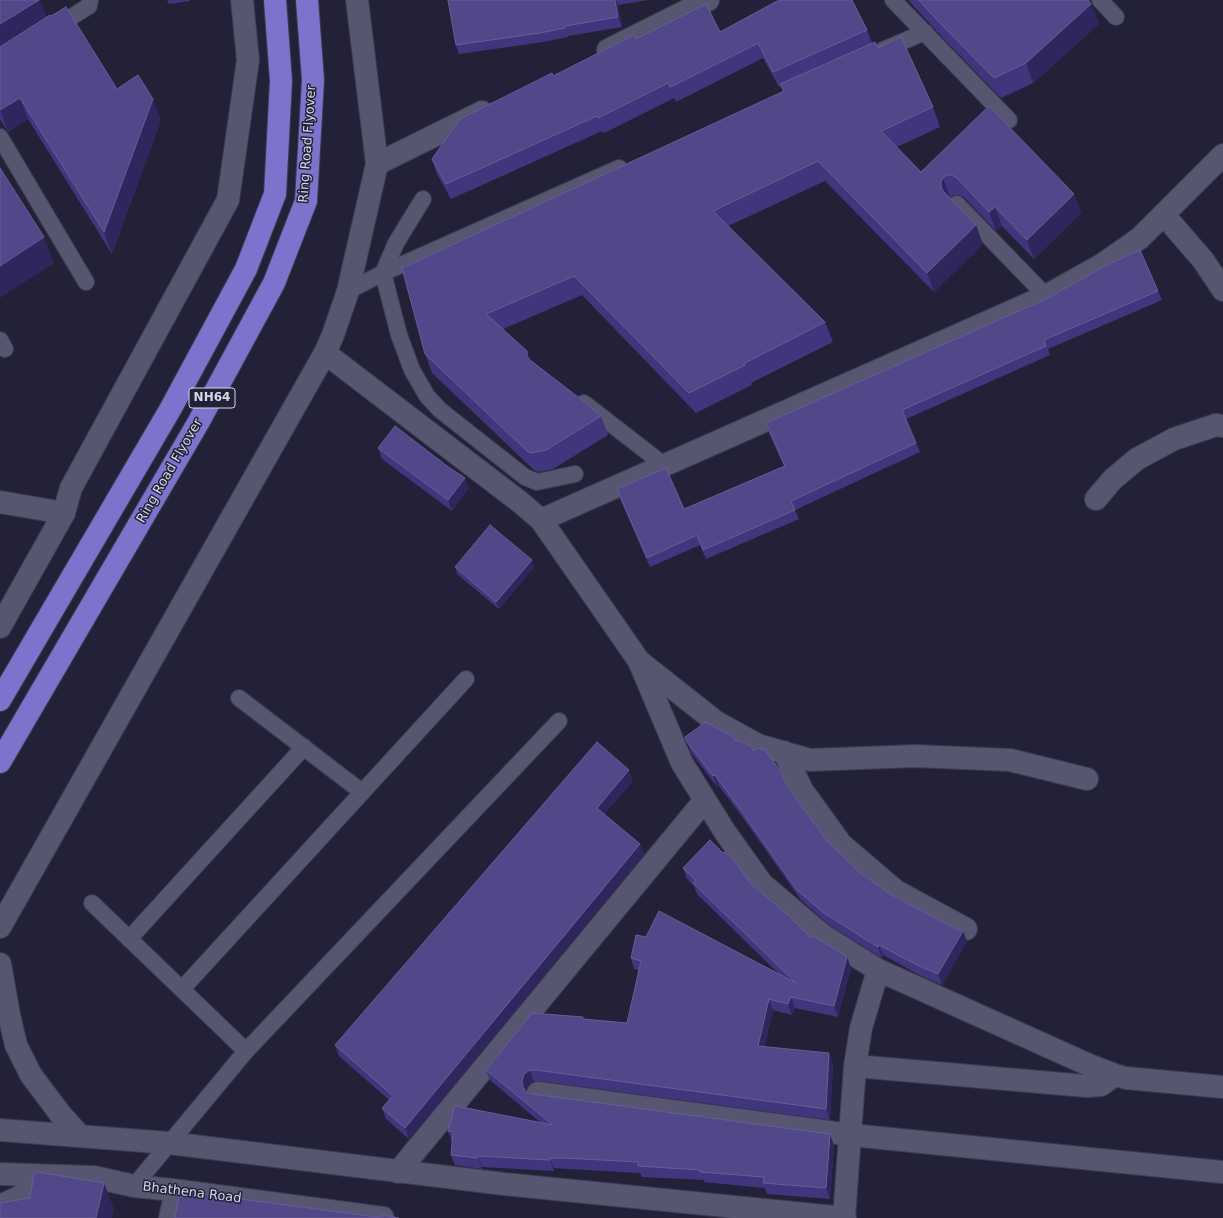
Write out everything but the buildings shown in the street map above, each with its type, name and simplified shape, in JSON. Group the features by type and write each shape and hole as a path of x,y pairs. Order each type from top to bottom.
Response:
{"highway":[{"name":"NH64","path":"0,700 171,408 248,263 275,194 281,81 275,0"},
{"name":"Ring Road Flyover","path":"0,762 198,423 274,283 306,201 313,80 306,0"}],"street":[{"path":"0,627 64,513 71,488 228,200 248,60 242,0"},
{"path":"0,927 325,353 333,336 348,291 377,164 357,0"},
{"path":"589,59 708,0"},
{"path":"377,164 497,104"},
{"path":"541,520 1046,296 1103,264 1140,238 1223,155"},
{"path":"1164,215 1203,260 1223,290"},
{"path":"325,353 520,502 541,520 639,661 682,763 724,832 762,884 821,934 878,970 1089,1065 1126,1078 1223,1086"},
{"path":"1096,499 1113,478 1137,460 1174,439 1216,425 1223,426"},
{"path":"0,502 64,513"},
{"path":"639,661 716,722 758,745 810,760 915,756 1010,760 1087,779"},
{"path":"784,752 802,790 841,844 896,891 966,929"},
{"path":"398,1172 705,800"},
{"path":"0,964 16,1045 31,1075 61,1115 80,1136"},
{"path":"0,1130 169,1143 504,1184 845,1218 855,1066 861,1028 878,970"},
{"path":"855,1066 1086,1086 1101,1085 1116,1075"},
{"path":"538,1093 851,1135 1222,1172"},
{"name":"Bhathena Road","path":"0,1174 94,1177 134,1186 383,1218"},
{"path":"0,1206 65,1176"}],"lane":[{"path":"44,34 89,6 90,0"},
{"path":"893,0 1009,120"},
{"path":"1100,0 1116,17"},
{"path":"867,57 925,32"},
{"path":"0,137 86,282"},
{"path":"348,291 383,273 636,160"},
{"path":"424,199 396,243 383,273 399,334 412,370 427,396 440,410 525,477 536,482 575,474"},
{"path":"957,204 1046,296"},
{"path":"573,395 664,465"},
{"path":"182,990 466,679"},
{"path":"240,698 362,792"},
{"path":"134,1186 246,1051 559,721"},
{"path":"129,938 304,747"},
{"path":"92,903 246,1051"},
{"path":"167,1218 173,1190"}]}
